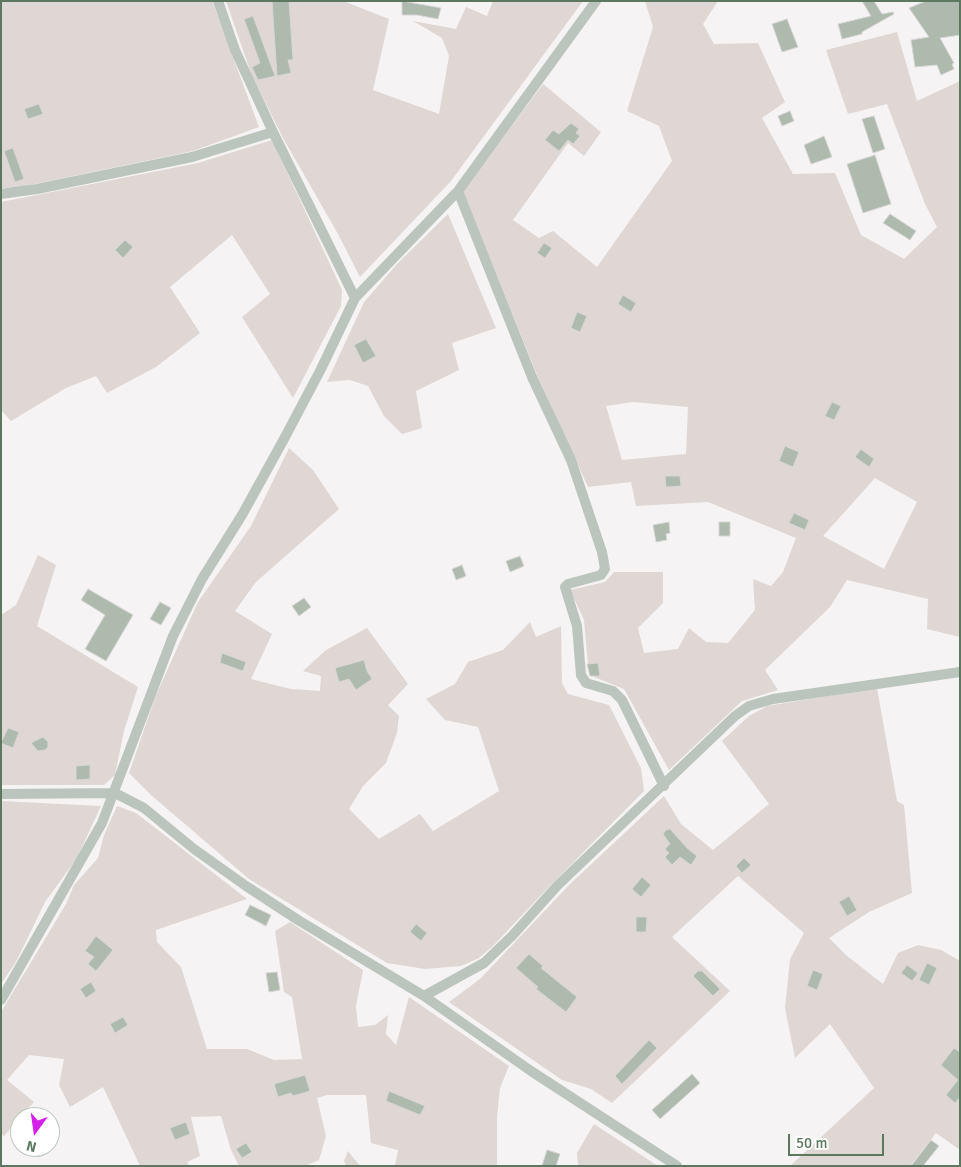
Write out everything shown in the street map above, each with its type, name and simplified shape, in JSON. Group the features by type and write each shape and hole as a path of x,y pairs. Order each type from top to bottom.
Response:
{"street":[{"path":"218,1 236,50 273,132 355,298"},
{"path":"1,1000 92,842 115,794 134,733 173,636 202,579 242,515 284,439 321,369 355,298 458,191 596,1"},
{"path":"1,194 37,189 192,157 273,132"},
{"path":"458,191 532,377 571,460 602,552 605,569 601,575 568,584 565,587 577,626 581,675 586,683 613,691 622,700 664,786"},
{"path":"424,996 484,963 512,936 558,885 664,786 735,716 759,702 960,672"},
{"path":"1,794 115,794 144,808 194,849 298,920 424,996 531,1071 677,1166"}],"shaded area":[{"path":"1,1 212,1 259,127 193,151 11,189 1,188"},
{"path":"226,1 343,1 389,19 373,90 439,114 449,56 442,38 413,21 456,29 466,7 487,16 493,1 583,1 451,181 360,277 338,234 283,138 252,76"},
{"path":"645,1 718,1 703,24 714,44 758,43 785,102 762,118 793,174 835,173 861,235 904,259 937,227 925,204 887,104 848,114 826,50 897,32 917,101 960,81 960,637 927,629 928,599 847,580 830,607 765,670 778,690 742,701 669,770 624,689 589,675 584,620 570,590 605,582 614,572 663,572 663,603 638,628 644,653 678,649 689,628 706,642 728,643 755,610 753,579 771,586 783,572 796,538 708,502 636,506 631,482 588,487 537,375 463,191 543,84 601,132 584,156 568,143 513,220 539,238 553,231 597,267 672,161 659,126 627,111 653,27","holes":["633,402 688,407 686,454 622,460 606,406","875,478 917,502 884,569 823,536"]},
{"path":"272,140 342,290 341,306 293,398 242,317 270,294 232,235 170,287 200,333 156,367 107,393 96,376 66,388 11,421 1,410 1,202 198,163"},
{"path":"448,214 496,328 452,343 459,370 416,391 422,428 402,434 384,416 368,386 350,380 327,382 364,302 398,263"},
{"path":"289,448 313,470 339,509 256,582 235,611 272,634 251,679 291,689 320,691 321,676 303,671 326,650 367,628 408,684 388,705 399,716 397,733 386,763 363,786 349,809 379,839 420,814 433,831 499,791 478,727 445,720 426,699 455,684 468,662 503,650 530,622 536,637 561,626 562,683 568,694 609,705 641,768 644,791 493,946 479,958 461,966 425,969 387,963 249,879 151,795 129,773 156,695 198,602 251,526"},
{"path":"38,555 56,565 37,626 138,687 124,731 115,775 104,785 1,785 1,615 16,605"},
{"path":"877,688 897,801 904,805 912,893 869,912 829,938 847,956 883,984 898,953 918,945 941,950 960,961 960,1150 936,1133 910,1166 790,1166 874,1088 830,1024 795,1058 785,1008 790,959 804,933 738,876 672,937 730,991 612,1103 591,1089 562,1080 449,1002 480,979 569,885 664,796 681,824 713,850 769,804 722,741 749,716 767,706"},
{"path":"1,801 101,806 77,858 45,902 16,962 1,984"},
{"path":"117,806 136,813 247,899 156,930 157,942 181,967 207,1049 247,1049 274,1060 302,1059 292,997 284,992 275,931 290,922 363,970 356,1006 358,1027 375,1025 388,1015 386,1034 396,1045 409,997 509,1066 500,1088 497,1117 497,1166 395,1166 398,1150 371,1143 366,1095 327,1095 317,1098 326,1136 319,1160 305,1166 239,1166 231,1150 221,1116 191,1117 200,1156 187,1162 189,1166 140,1166 103,1087 70,1107 59,1085 64,1059 29,1055 7,1080 34,1102 30,1107 10,1107 10,1129 4,1136 1,1134 1,1012 66,904 74,885 98,858 104,835"},
{"path":"594,1124 658,1166 578,1166 577,1153"},
{"path":"348,1151 360,1166 346,1166 344,1161"}],"building":[{"path":"272,1 289,1 293,60 288,60 291,73 277,76"},
{"path":"402,1 441,8 438,19 417,15 402,15"},
{"path":"862,1 874,1 882,14 893,12 894,14 862,32 862,34 842,39 838,24 871,16"},
{"path":"926,1 960,1 960,35 940,38 954,63 952,64 954,69 941,75 937,65 915,67 911,40 929,37 909,8"},
{"path":"253,16 275,76 258,80 252,67 260,63 244,19"},
{"path":"787,19 798,47 782,52 772,24"},
{"path":"39,104 43,114 28,119 24,109"},
{"path":"790,111 794,121 782,126 778,116"},
{"path":"874,116 885,149 873,153 862,119"},
{"path":"571,123 579,129 576,133 580,136 573,144 568,140 559,151 545,140 553,130 559,134"},
{"path":"824,136 832,157 811,164 804,145"},
{"path":"13,148 24,179 15,182 4,151"},
{"path":"875,155 891,204 863,213 847,164"},
{"path":"890,214 916,231 910,240 883,223"},
{"path":"125,240 133,247 123,258 115,250"},
{"path":"544,243 552,248 545,258 537,253"},
{"path":"623,295 636,303 631,312 618,304"},
{"path":"577,312 587,316 580,332 571,328"},
{"path":"366,339 376,356 363,363 354,345"},
{"path":"832,402 841,406 834,420 825,416"},
{"path":"785,446 799,452 793,467 779,461"},
{"path":"861,449 874,459 869,467 855,457"},
{"path":"665,476 680,476 681,486 666,487"},
{"path":"794,513 809,520 805,530 789,523"},
{"path":"669,522 670,533 666,534 667,540 656,542 653,525"},
{"path":"719,522 730,522 730,536 719,536"},
{"path":"520,556 524,566 510,572 506,561"},
{"path":"462,565 466,576 456,580 452,569"},
{"path":"88,589 133,615 106,661 85,649 105,615 81,600"},
{"path":"304,598 311,607 299,616 292,606"},
{"path":"160,602 171,608 161,625 150,619"},
{"path":"222,653 246,662 243,671 220,663"},
{"path":"364,660 367,671 372,679 356,690 349,679 339,682 335,668"},
{"path":"598,663 600,676 590,676 587,664"},
{"path":"8,728 19,732 13,748 1,743"},
{"path":"43,737 48,742 48,747 45,750 38,751 31,743"},
{"path":"90,765 90,779 76,780 76,766"},
{"path":"670,829 697,856 691,865 680,857 672,865 665,857 669,853 665,849 670,844 663,834 666,830"},
{"path":"744,858 751,865 742,873 736,866"},
{"path":"642,877 651,885 641,897 632,889"},
{"path":"849,896 857,910 847,916 839,902"},
{"path":"250,905 271,915 266,926 245,915"},
{"path":"636,917 647,917 646,932 636,932"},
{"path":"416,924 427,933 421,941 410,932"},
{"path":"96,936 113,950 96,971 88,964 94,957 85,951"},
{"path":"529,954 543,966 541,968 577,997 566,1012 536,989 538,987 516,968"},
{"path":"927,963 937,968 929,985 919,980"},
{"path":"907,965 918,973 912,981 901,973"},
{"path":"813,970 823,974 817,990 807,986"},
{"path":"698,971 702,971 720,989 713,996 693,976"},
{"path":"277,972 280,990 269,992 266,973"},
{"path":"91,982 96,991 86,998 80,989"},
{"path":"123,1017 128,1025 115,1033 110,1024"},
{"path":"649,1040 657,1048 622,1084 615,1076"},
{"path":"954,1048 960,1052 960,1097 955,1103 946,1095 958,1080 941,1065"},
{"path":"692,1074 700,1083 660,1119 652,1110"},
{"path":"305,1075 310,1091 293,1096 291,1093 278,1097 274,1084"},
{"path":"389,1091 425,1106 420,1115 386,1101"},
{"path":"186,1122 190,1134 175,1140 170,1128"},
{"path":"931,1140 939,1146 923,1166 911,1166"},
{"path":"246,1143 252,1152 242,1158 236,1149"},
{"path":"547,1150 560,1154 556,1166 542,1166"}]}
